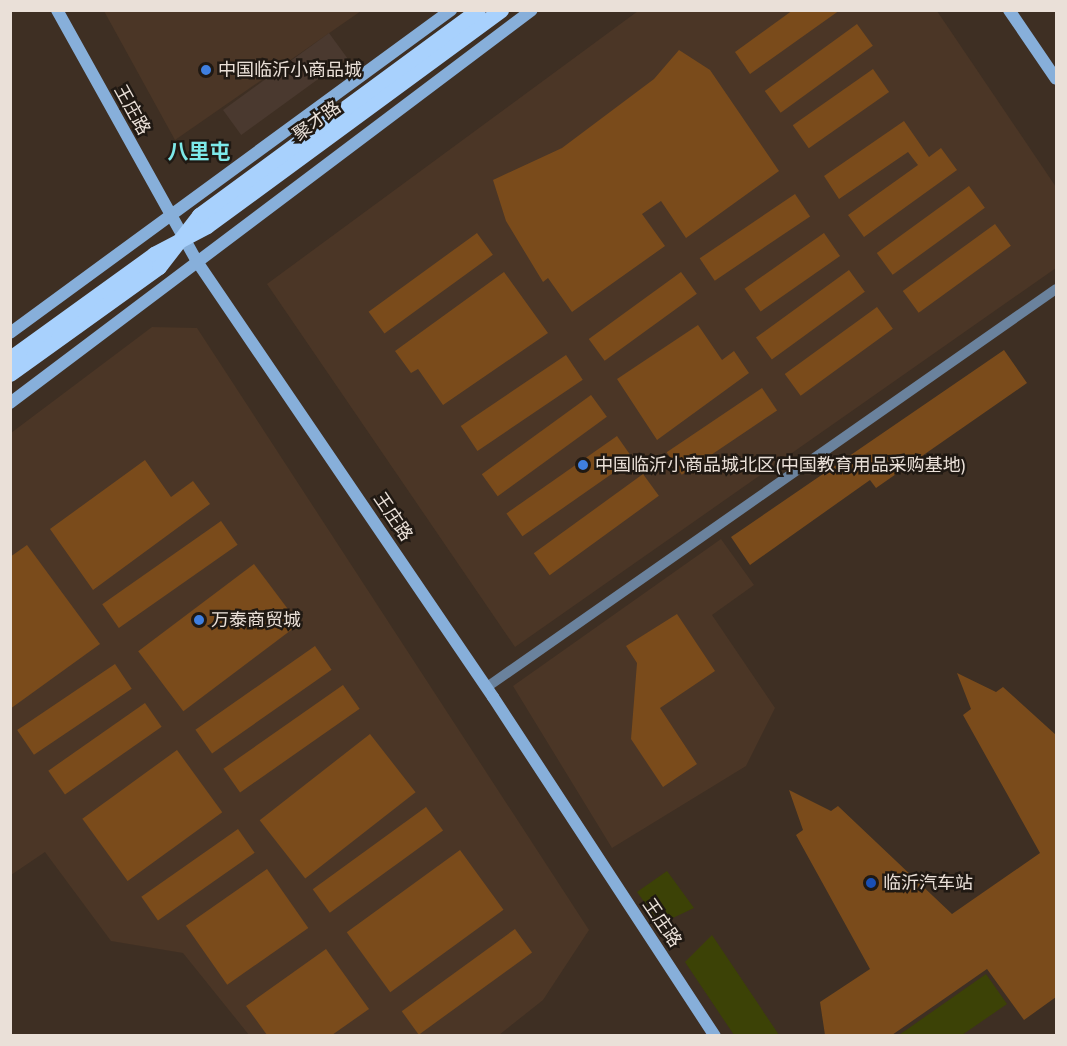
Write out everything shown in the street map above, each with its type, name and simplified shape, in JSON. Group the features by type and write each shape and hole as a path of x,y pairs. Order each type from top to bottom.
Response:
{"main road":[{"name":"聚才路","path":"10,374 159,267 184,238 199,215 478,10"},
{"name":"聚才路","path":"10,358 154,254 207,226 501,10"}],"street":[{"name":"王庄路","path":"57,10 169,215 198,263 487,687 715,1035"},
{"path":"10,333 451,10"},
{"path":"10,403 532,10"},
{"path":"1009,10 1056,78"},
{"path":"487,687 1056,289"}],"shaded area":[{"name":"中国临沂小商品城","path":"104,11 361,11 175,140"},
{"name":"中国临沂小商品城北区(中国教育用品采购基地)","path":"638,11 937,11 1056,187 1056,268 515,647 267,284"},
{"path":"329,33 347,58 241,135 223,110"},
{"name":"万泰商贸城","path":"152,327 197,328 589,930 543,1000 499,1035 249,1035 183,953 111,941 45,852 11,875 11,433"},
{"path":"721,539 754,585 712,615 775,708 746,766 612,848 513,686"}],"green space":[{"path":"667,871 694,908 660,924 637,892"},
{"path":"712,935 779,1035 734,1035 685,962"},
{"path":"986,974 1007,1004 962,1035 899,1035"}],"building":[{"path":"793,10 840,10 750,74 735,52"},
{"path":"857,24 873,46 781,113 765,91"},
{"path":"679,50 710,70 779,171 686,238 661,201 642,214 665,246 572,312 548,278 543,282 506,221 493,180 562,148 654,79"},
{"path":"873,69 889,92 809,148 793,125"},
{"path":"904,121 929,157 941,148 957,170 864,237 848,215 918,165 908,152 839,199 824,176"},
{"path":"969,186 985,208 893,275 877,253"},
{"path":"795,194 810,216 715,281 700,258"},
{"path":"995,224 1011,246 919,313 903,291"},
{"path":"477,233 493,255 384,334 369,312"},
{"path":"824,233 840,256 761,312 745,289"},
{"path":"849,270 865,292 772,359 756,338"},
{"path":"504,272 548,333 443,405 418,369 411,373 395,351"},
{"path":"681,272 697,294 605,361 589,339"},
{"path":"877,307 893,329 801,396 785,374"},
{"path":"698,325 722,360 734,351 749,373 657,440 617,379"},
{"path":"1004,350 1027,383 876,488 870,480 750,565 731,537"},
{"path":"566,355 583,380 477,451 461,426"},
{"path":"762,388 777,410 682,475 667,452"},
{"path":"591,395 607,417 498,496 482,474"},
{"path":"617,436 633,459 522,536 506,513"},
{"path":"145,460 171,497 193,481 210,504 93,590 50,529"},
{"path":"643,474 659,496 550,575 534,553"},
{"path":"221,521 238,545 119,628 102,604"},
{"path":"27,545 100,644 10,709 10,557"},
{"path":"254,564 299,624 183,711 138,651"},
{"path":"677,614 715,671 660,708 697,764 663,787 631,739 637,663 626,646"},
{"path":"315,646 332,670 212,753 195,730"},
{"path":"115,664 132,689 34,755 17,730"},
{"name":"临沂汽车站","path":"957,673 996,692 1003,687 1056,735 1056,997 1024,1020 987,969 892,1035 825,1035 820,1002 870,969 796,835 803,830 789,790 831,811 838,806 952,914 1040,853 963,715 971,709"},
{"path":"343,685 360,709 240,792 223,769"},
{"path":"145,703 162,727 65,794 48,771"},
{"path":"370,734 416,792 305,879 260,820"},
{"path":"177,750 222,812 128,881 82,819"},
{"path":"426,807 443,830 330,913 313,889"},
{"path":"238,829 255,853 158,920 141,897"},
{"path":"460,850 503,910 390,992 347,932"},
{"path":"267,869 308,928 227,985 186,926"},
{"path":"515,929 532,952 419,1035 402,1011"},
{"path":"326,949 369,1009 332,1035 267,1035 246,1006"}],"place":[{"name":"中国临沂小商品城","path":"206,70"},
{"name":"中国临沂小商品城北区(中国教育用品采购基地)","path":"583,465"},
{"name":"万泰商贸城","path":"199,620"},
{"name":"临沂汽车站","path":"871,883"}],"district":[{"name":"八里屯","path":"199,151"}]}
